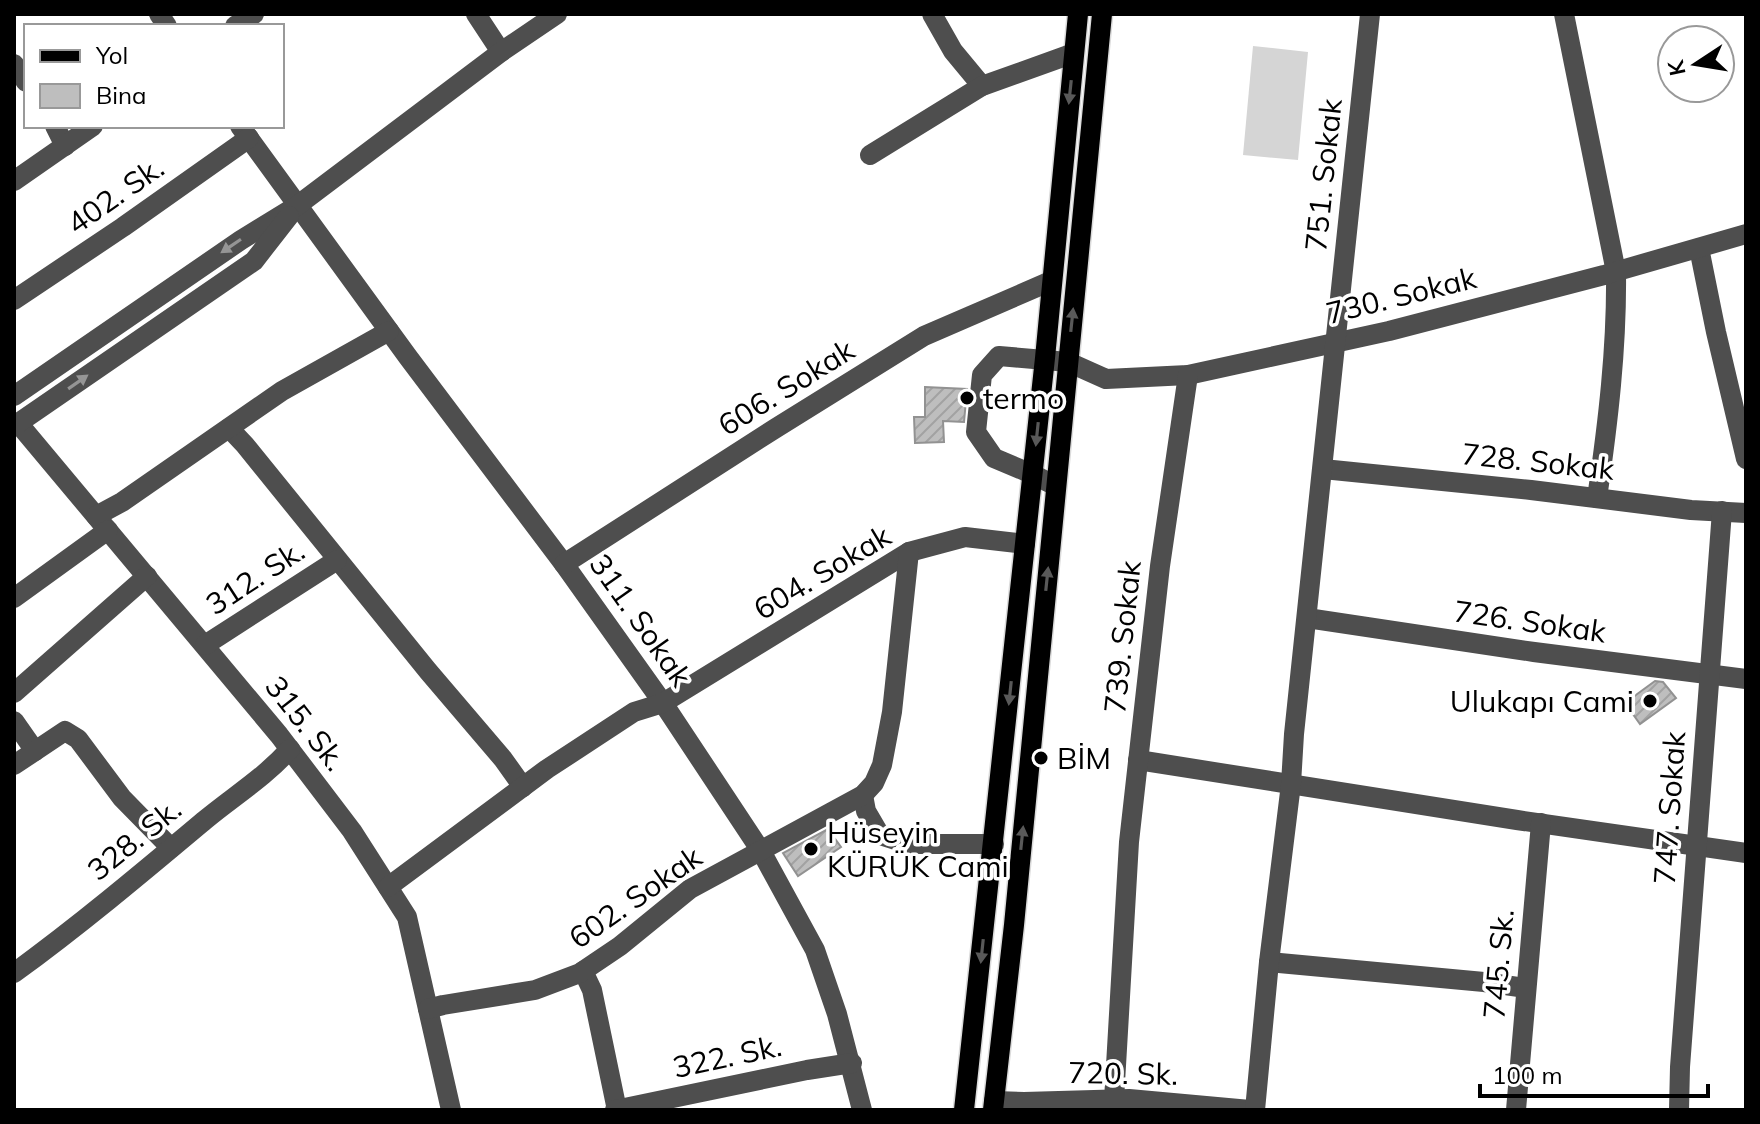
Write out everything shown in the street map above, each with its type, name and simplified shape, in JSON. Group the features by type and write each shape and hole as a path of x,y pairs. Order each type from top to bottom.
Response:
{"main road":[{"path":"964,1110 1045,358 1078,14"},
{"path":"994,1105 1102,14"}],"street":[{"path":"476,14 501,52"},
{"path":"14,396 241,240 298,205 501,52 557,14"},
{"path":"932,14 953,51 982,86"},
{"path":"1564,14 1616,272 1617,310 1608,428 1597,498"},
{"name":"751. Sokak","path":"1252,1110 1291,784 1334,343 1376,15"},
{"path":"870,155 982,86 1074,53"},
{"path":"56,128 65,146"},
{"path":"14,181 90,128"},
{"name":"311. Sokak","path":"244,132 564,564 663,703 761,851 815,950 852,1063 862,1110"},
{"name":"402. Sk.","path":"14,300 123,227 244,132"},
{"path":"16,425 254,261 298,205"},
{"name":"730. Sokak","path":"1032,474 994,458 976,432 982,375 999,356 1068,362 1106,379 1188,375 1389,331 1616,272 1746,234"},
{"path":"1699,248 1746,459"},
{"name":"606. Sokak","path":"564,564 924,336 1051,281"},
{"path":"14,598 102,523 122,502 282,391 389,331"},
{"name":"739. Sokak","path":"1125,1103 1129,842 1160,566 1188,375"},
{"name":"315. Sk.","path":"16,425 147,576 290,749 352,831 388,887 407,917 451,1110"},
{"path":"229,428 523,787"},
{"name":"728. Sokak","path":"1323,469 1691,510 1739,510"},
{"path":"1032,474 1056,486"},
{"name":"747. Sokak","path":"1679,1110 1709,676 1739,510"},
{"name":"604. Sokak","path":"388,887 547,769 634,712 663,703 909,552 965,537 1025,544"},
{"path":"909,552 892,712 882,765 874,783 863,795 866,811 880,835 908,844 994,844"},
{"name":"312. Sk.","path":"205,645 337,560"},
{"path":"14,693 147,576"},
{"name":"726. Sokak","path":"1307,618 1534,652 1746,679"},
{"path":"14,721 35,751"},
{"path":"14,765 65,731 78,739 122,798 171,848"},
{"name":"328. Sk.","path":"14,973 272,769 290,749"},
{"path":"1138,760 1746,853"},
{"name":"602. Sokak","path":"428,1009 535,990 583,971 620,946 690,889 863,795"},
{"name":"745. Sk.","path":"1516,1110 1541,823"},
{"path":"1269,962 1526,988"},
{"path":"583,971 592,990 616,1110"},
{"name":"322. Sk.","path":"616,1110 852,1063"},
{"name":"720. Sk.","path":"994,1105 1024,1102 1078,1105 1125,1103 1252,1110"}],"shaded area":[{"path":"1253,46 1308,52 1298,160 1243,155"}],"building":[{"path":"925,387 967,389 964,422 943,421 944,442 915,443 914,417 925,417"},
{"name":"Ulukapı Cami","path":"1655,681 1663,682 1676,698 1640,724 1625,703"},
{"name":"Hüseyin KÜRÜK Cami","path":"828,829 841,847 798,876 783,853"}],"place":[{"name":"termo","path":"967,398"},
{"name":"Ulukapı Cami","path":"1650,701"},
{"name":"BİM","path":"1041,758"},
{"name":"Hüseyin KÜRÜK Cami","path":"811,849"}]}
